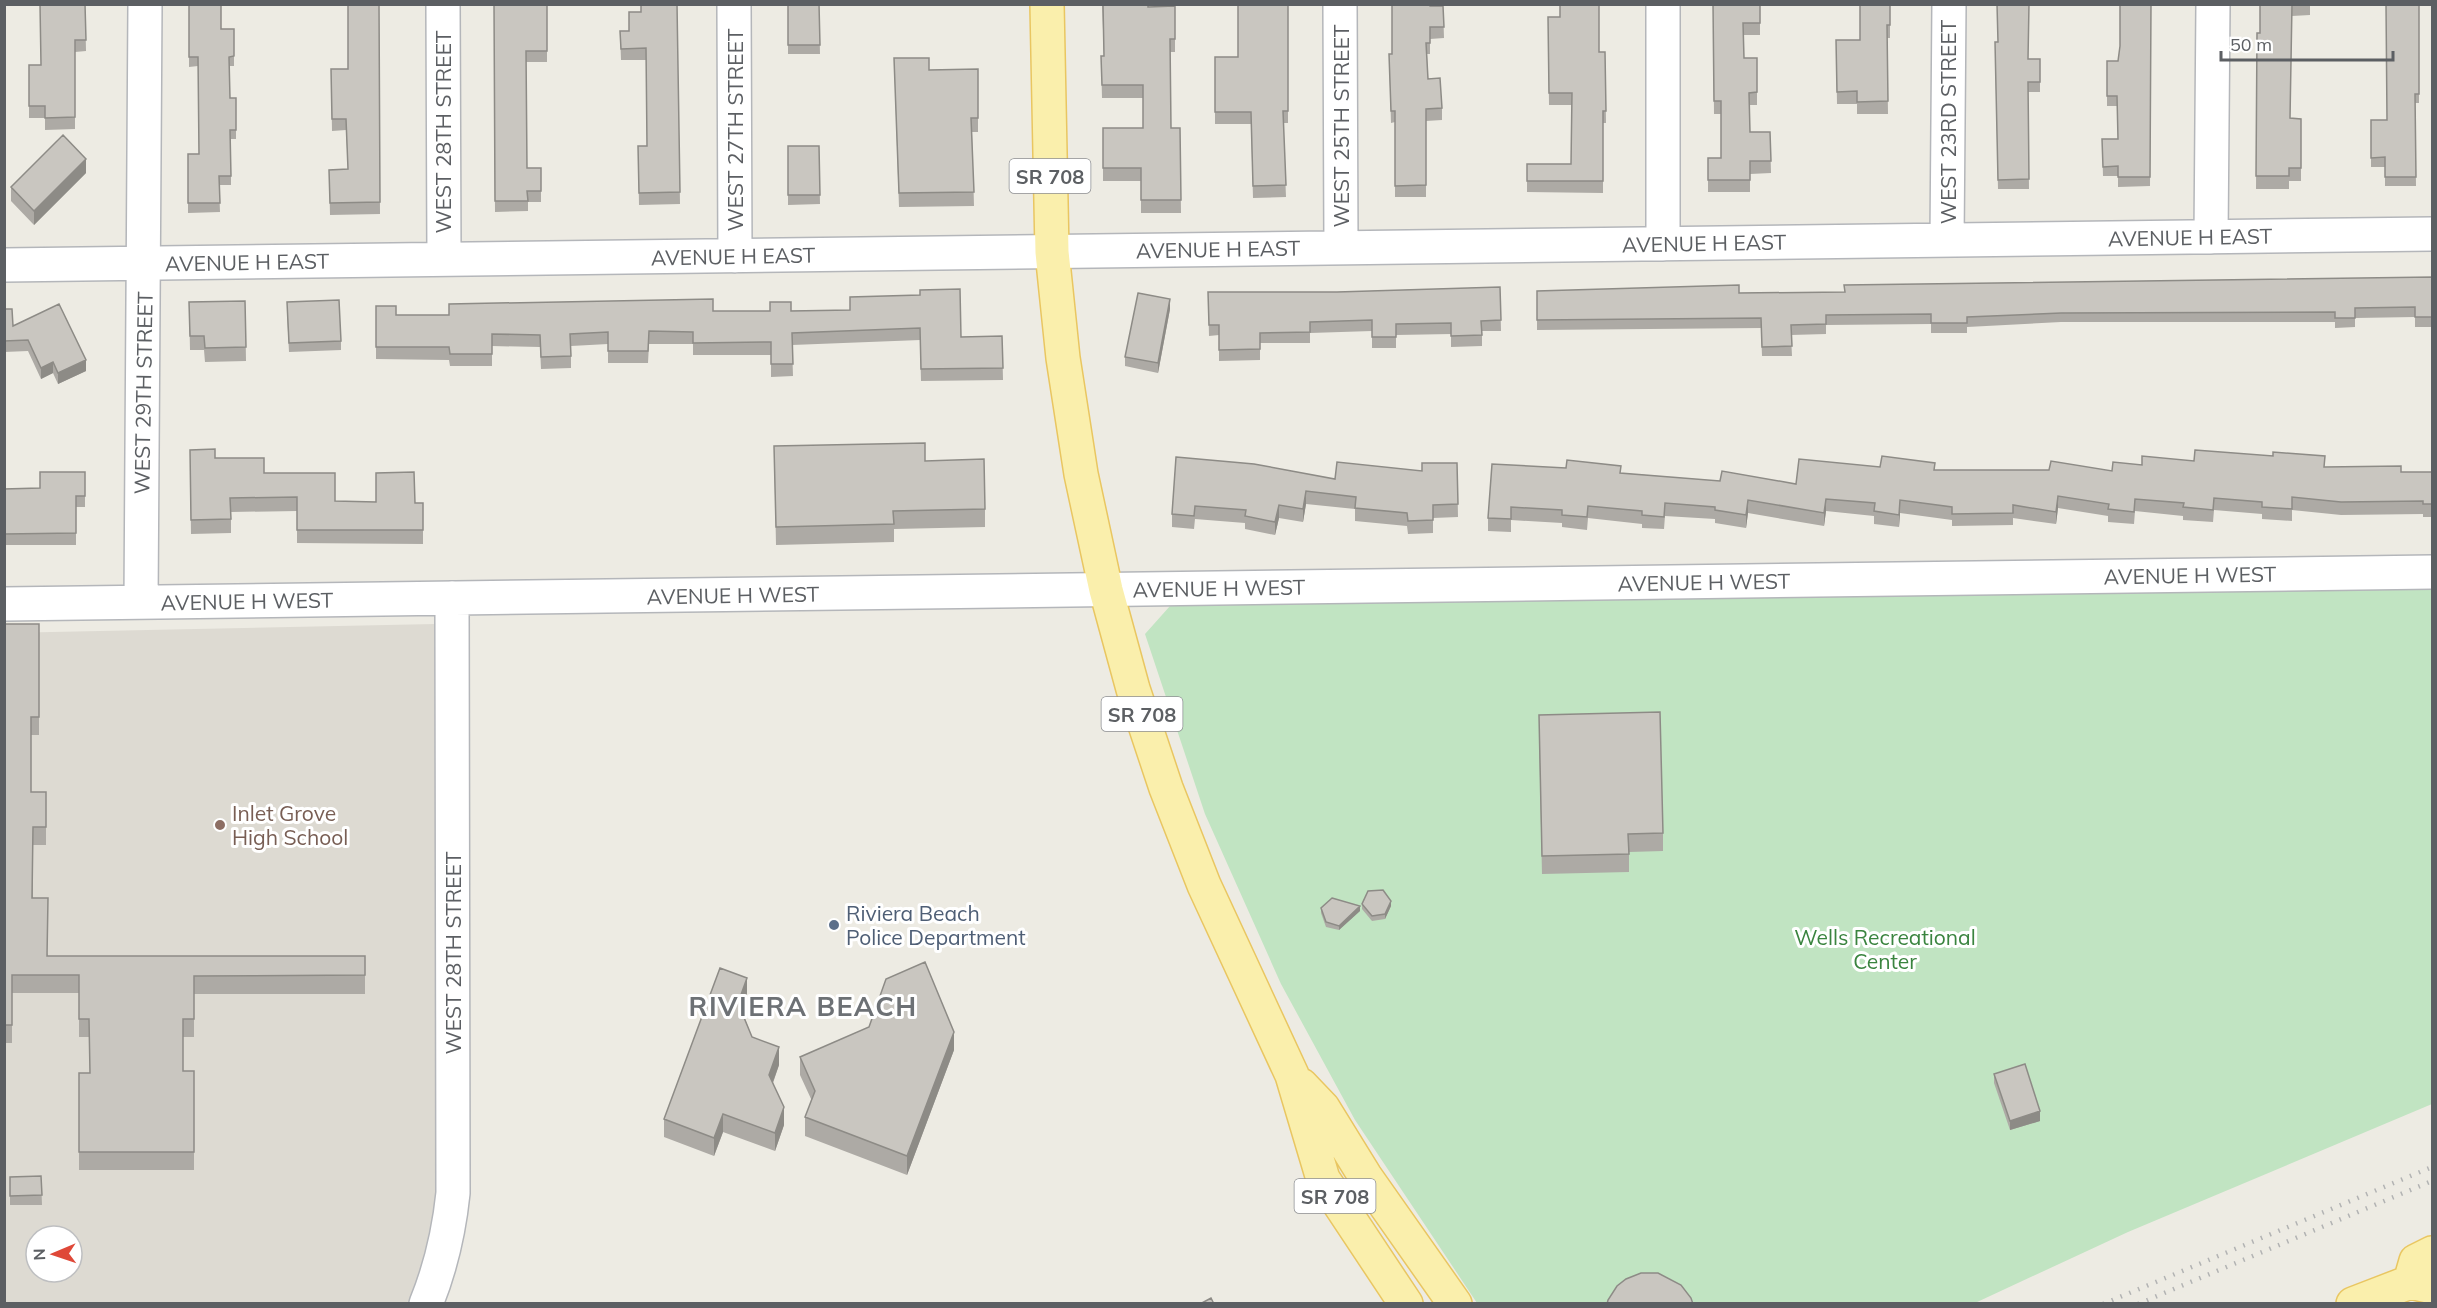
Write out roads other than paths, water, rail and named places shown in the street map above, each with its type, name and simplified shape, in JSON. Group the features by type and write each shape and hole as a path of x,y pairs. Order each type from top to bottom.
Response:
{"main road":[{"name":"SR 708","path":"1047,4 1052,252 1063,358 1078,461 1106,590 1133,689 1166,788 1204,885 1292,1075 1323,1179 1406,1304"},
{"name":"SR 708","path":"1292,1075 1323,1108 1365,1176 1455,1304"},
{"path":"2353,1304 2421,1285 2416,1261 2433,1253"}],"street":[{"name":"WEST 29TH STREET","path":"141,602 146,4"},
{"name":"WEST 28TH STREET","path":"443,4 444,260"},
{"name":"WEST 27TH STREET","path":"734,4 735,256"},
{"name":"WEST 25TH STREET","path":"1340,4 1341,247"},
{"path":"1663,4 1663,244"},
{"name":"WEST 23RD STREET","path":"1947,240 1949,4"},
{"path":"2211,237 2212,4"},
{"name":"AVENUE H EAST","path":"4,265 2433,234"},
{"name":"AVENUE H WEST","path":"4,604 2433,572"},
{"name":"WEST 28TH STREET","path":"426,1304 439,1271 449,1232 453,1193 452,598"}],"railway":[{"path":"2103,1304 2432,1167"},
{"path":"2138,1304 2432,1181"}],"place":[{"name":"Inlet Grove High School","path":"220,825"},
{"name":"Riviera Beach Police Department","path":"834,925"}],"district":[{"name":"RIVIERA BEACH","path":"803,1006"}],"park label":[{"name":"Wells Recreational Center","path":"1885,949"}]}
